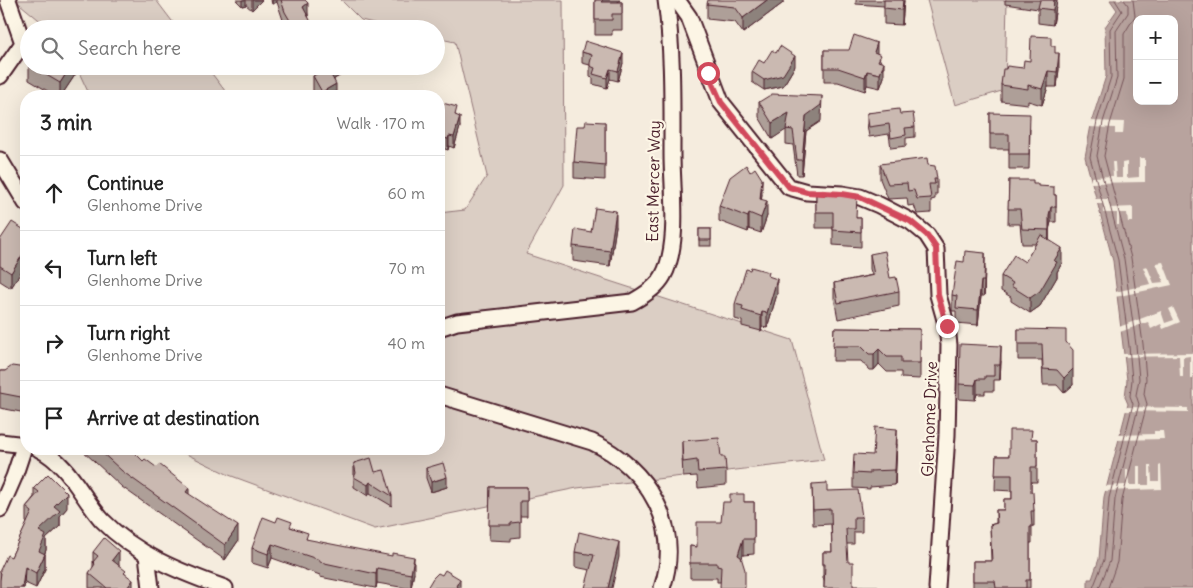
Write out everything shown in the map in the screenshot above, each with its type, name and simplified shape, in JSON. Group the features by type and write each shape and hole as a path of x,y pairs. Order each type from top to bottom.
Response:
{"street":[{"path":"8,0 20,34"},
{"name":"East Mercer Way","path":"445,326 457,322 632,302 643,296 663,276 669,257 673,229 671,88 666,0"},
{"name":"Glenhome Drive","path":"677,0 689,17 721,102 789,187 807,192 842,194 879,205 910,221 927,235 936,248 938,295 947,326 949,345 947,435 937,588"},
{"path":"0,76 20,47"},
{"path":"0,160 20,193"},
{"path":"445,397 592,442 611,450 626,463 640,477 655,500 669,538 667,573 662,588"},
{"path":"0,442 20,445"},
{"path":"0,509 25,455"},
{"path":"45,455 57,462 75,482 101,518 116,534 147,555 181,573 225,588"},
{"path":"147,555 151,588"}],"shaded area":[{"path":"15,0 156,0 171,20 39,20"},
{"path":"341,0 563,0 564,185 526,254 792,340 824,460 577,488 375,529 229,475 188,455 445,455 445,212 465,210 487,176 455,42 445,40 445,20 361,20"},
{"path":"927,0 1007,0 1005,90 955,105"},
{"path":"80,75 213,75 224,90 87,90"}],"water":[{"path":"1110,0 1193,0 1193,588 1088,588 1088,579 1092,579 1099,559 1104,497 1128,404 1125,397 1127,380 1113,261 1085,157 1092,120 1106,76 1105,27 1117,10"}],"pier":[{"path":"1089,121 1124,122 1123,134 1115,134 1115,128 1088,127"},
{"path":"1139,158 1145,158 1145,182 1091,183 1091,177 1113,176 1112,162 1115,162 1116,178 1122,178 1122,163 1127,162 1127,178 1139,177"},
{"path":"1094,199 1109,199 1110,208 1133,207 1133,222 1128,222 1127,213 1119,213 1119,225 1117,225 1117,213 1103,213 1103,204 1095,204"},
{"path":"1163,262 1172,285 1115,297 1115,292 1150,284 1143,267 1147,266 1154,283 1164,282 1156,263"},
{"path":"1173,307 1180,322 1163,329 1161,324 1151,329 1148,322 1120,332 1119,327 1161,311 1165,323 1174,320 1169,309"},
{"path":"1193,353 1193,378 1190,378 1190,356 1183,357 1183,377 1180,377 1179,356 1123,357 1122,354"},
{"path":"1125,407 1188,408 1188,412 1124,411"},
{"path":"1154,431 1163,431 1164,439 1116,440 1117,435 1154,434"},
{"path":"1149,465 1151,465 1152,481 1159,481 1159,466 1161,465 1162,489 1103,491 1104,486 1126,485 1126,469 1128,469 1129,485 1137,485 1137,466 1140,466 1140,485 1149,485"}],"building":[{"path":"281,0 305,0 308,3 303,7 310,20 290,20"},
{"path":"595,0 603,0 601,2 622,2 622,14 612,14 612,20 595,20"},
{"path":"708,0 767,0 743,18 735,7 707,4"},
{"path":"884,0 903,0 902,10 884,8"},
{"path":"1040,0 1054,0 1053,10 1038,8"},
{"path":"854,35 877,43 874,52 881,55 878,61 884,63 880,74 867,71 865,77 838,68 824,68 824,50 849,50"},
{"path":"1031,36 1051,37 1051,46 1055,46 1055,53 1059,53 1057,72 1048,71 1042,89 1028,85 1028,89 1001,85 1003,69 1006,69 1007,66 1023,68 1024,60 1030,61"},
{"path":"585,41 623,53 618,71 610,69 607,78 593,74 595,68 590,66 592,55 582,52"},
{"path":"780,46 795,56 783,75 764,80 752,72 759,60 764,63 772,50 776,53"},
{"path":"46,75 65,75 60,83"},
{"path":"331,75 336,84 326,90 321,90 313,76"},
{"path":"772,94 822,96 821,105 806,116 802,160 797,160 793,130 786,129 789,113 772,123 759,102"},
{"path":"445,104 457,107 455,115 460,117 454,137 449,136 448,139 445,138"},
{"path":"899,109 900,114 913,113 915,127 905,128 906,135 891,138 889,124 869,127 867,113"},
{"path":"990,113 1030,114 1029,154 1009,154 1009,134 990,134"},
{"path":"586,121 605,122 605,165 574,162 577,126 585,126"},
{"path":"927,158 928,165 935,166 937,179 934,179 935,184 929,184 931,198 917,199 914,190 908,191 907,183 888,184 880,164"},
{"path":"746,165 750,172 755,168 762,179 760,199 767,201 761,218 749,213 748,217 719,206 730,177"},
{"path":"1009,180 1033,180 1033,184 1038,184 1038,186 1054,187 1056,207 1051,207 1049,230 1022,229 1020,209 1008,209"},
{"path":"816,194 857,195 856,218 861,218 861,232 833,230 833,212 816,212"},
{"path":"595,208 616,211 610,251 573,246 575,229 591,232"},
{"path":"12,222 20,227 20,259 11,273 0,266 0,240"},
{"path":"699,229 711,229 711,240 699,240"},
{"path":"1041,235 1062,248 1054,261 1057,262 1040,291 1030,298 1011,286 1013,283 1001,276 1014,255 1025,262"},
{"path":"885,251 890,278 896,277 899,291 838,303 834,283 874,275 870,254"},
{"path":"965,251 985,253 984,281 981,281 978,310 956,308 957,296 952,295 957,261 964,262"},
{"path":"751,267 769,272 768,276 777,279 767,313 762,312 761,316 742,310 743,306 735,304 746,269 750,270"},
{"path":"834,328 920,329 920,363 901,363 901,357 887,357 879,349 874,354 869,354 861,346 833,346"},
{"path":"1018,329 1066,330 1066,342 1073,350 1073,369 1064,378 1057,370 1043,369 1042,344 1018,344"},
{"path":"960,344 1001,346 1000,365 994,365 994,376 985,376 985,379 977,379 975,385 959,384"},
{"path":"12,366 20,367 20,397 0,393 0,371 5,371"},
{"path":"875,427 897,429 895,470 870,471 870,474 853,473 854,454 873,455"},
{"path":"1009,430 1032,430 1031,439 1037,439 1037,467 1031,467 1031,492 1033,492 1034,511 1031,511 1032,527 1030,527 1030,580 1026,580 1026,588 996,588 995,581 973,581 973,561 992,561 990,525 997,523 996,510 1004,510 1004,499 1012,499 1012,475 995,475 996,456 1009,456"},
{"path":"719,438 721,457 725,457 726,470 698,472 697,460 683,462 682,441"},
{"path":"105,455 137,455 143,461 145,459 156,467 159,464 189,488 186,492 238,526 225,545 122,471"},
{"path":"371,458 375,472 384,470 392,496 370,482 368,485 354,477 356,473 354,463"},
{"path":"443,463 447,477 431,482 426,468"},
{"path":"48,474 67,493 54,506 60,511 39,531 46,535 39,551 45,554 36,573 25,567 22,588 0,588 0,570 7,555 11,557 32,512 26,507 39,492 34,488"},
{"path":"827,483 827,491 858,490 862,517 854,517 854,529 846,529 848,562 853,562 853,586 877,586 877,588 824,588 825,564 823,564 823,552 832,552 831,509 813,510 812,484"},
{"path":"490,487 527,487 527,501 520,501 520,522 511,523 511,525 489,525"},
{"path":"730,494 744,494 744,502 754,502 754,539 743,539 738,555 741,557 745,570 745,588 720,588 721,567 717,566 717,563 690,563 690,546 697,547 697,522 721,522 723,502 730,502"},
{"path":"263,517 276,522 278,517 292,522 290,527 308,533 306,539 392,556 392,553 414,557 411,574 377,568 376,574 320,562 320,560 272,544 268,554 252,548"},
{"path":"579,532 619,542 608,588 585,588 594,555 575,552"},
{"path":"104,538 119,551 112,560 126,571 124,573 133,580 127,588 107,588 89,573 95,564 93,562 98,556 93,552"},
{"path":"445,570 460,579 456,586 457,588 427,588 438,573 442,575"}],"route":[{"path":"708,73 721,102 789,187 807,192 860,197 910,221 927,235 936,248 938,295 947,326"}]}
